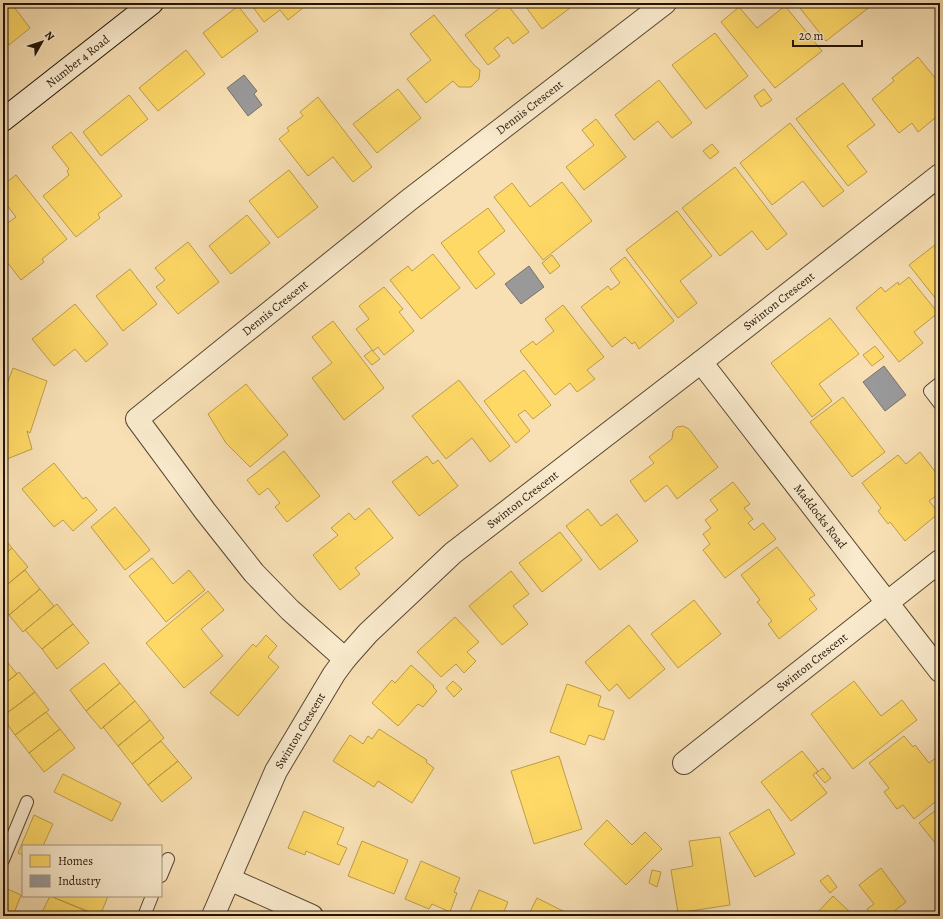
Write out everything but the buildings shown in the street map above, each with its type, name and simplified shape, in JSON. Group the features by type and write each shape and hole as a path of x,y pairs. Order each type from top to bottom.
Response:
{"street":[{"name":"Number 4 Road","path":"3,120 152,3"},
{"name":"Dennis Crescent","path":"345,659 290,610 254,573 204,511 137,419 409,200 665,3"},
{"name":"Swinton Crescent","path":"213,916 276,771 334,674 368,633 454,553 940,175"},
{"name":"Maddocks Road","path":"701,362 940,671"},
{"name":"Swinton Crescent","path":"684,763 887,602 940,562"},
{"path":"229,879 312,916"}],"lane":[{"path":"940,383 930,391 940,404"},
{"path":"3,860 28,802"},
{"path":"162,874 168,859"},
{"path":"144,916 152,897"}]}
